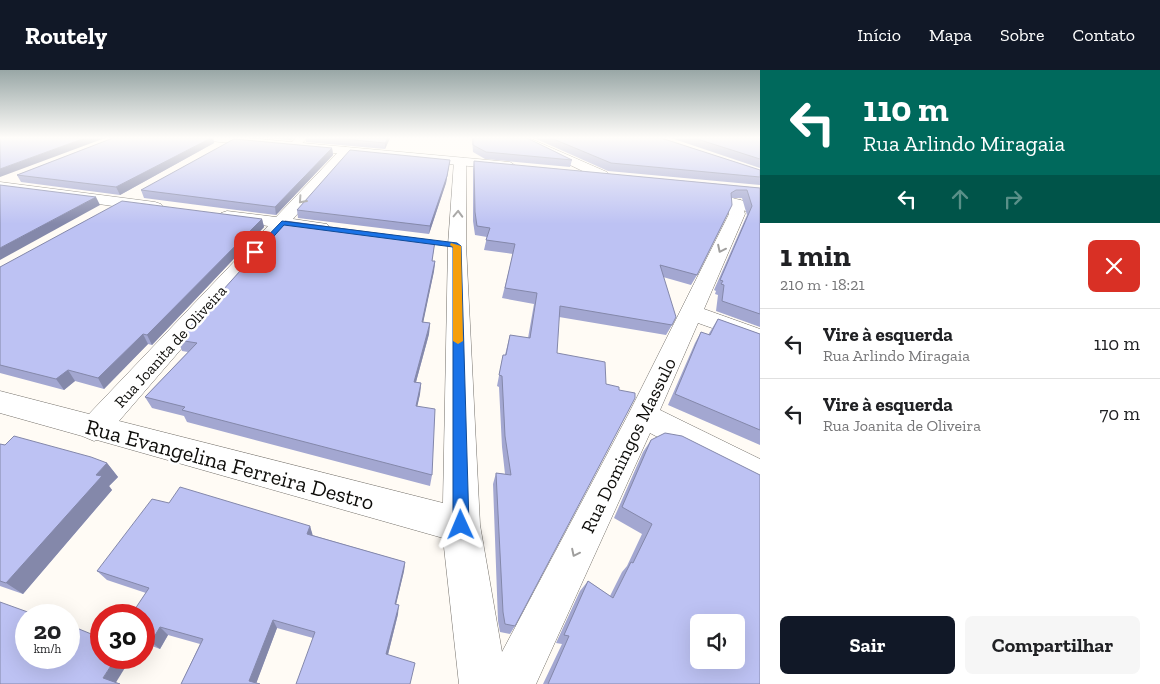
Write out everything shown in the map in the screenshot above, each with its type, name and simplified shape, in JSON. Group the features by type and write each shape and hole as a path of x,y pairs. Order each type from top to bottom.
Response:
{"street":[{"name":"Rua Joanita de Oliveira","path":"94,429 332,167"},
{"path":"459,167 447,244 461,525 483,684"},
{"path":"515,167 528,168"},
{"path":"566,172 606,176 585,167"},
{"path":"0,185 18,178"},
{"path":"0,185 169,209"},
{"path":"736,197 685,186 736,197"},
{"path":"104,212 148,188"},
{"name":"Rua Domingos Massulo","path":"511,684 643,415 737,214 736,197"},
{"path":"207,214 340,231"},
{"path":"690,312 760,337"},
{"name":"Rua Evangelina Ferreira Destro","path":"0,402 94,429 461,525"},
{"path":"643,415 760,475"}],"building":[{"path":"39,167 155,167 116,187 17,175"},
{"path":"184,167 314,167 275,207 141,190"},
{"path":"335,167 449,167 430,226 297,210"},
{"path":"474,167 534,167 760,188 760,314 722,301 724,285 721,284 723,281 720,280 752,206 747,190 736,190 731,193 732,205 697,275 660,265 676,317 672,325 560,306 557,353 605,362 606,384 619,387 619,390 635,393 635,398 515,626 505,624 503,612 496,473 511,475 505,436 502,376 499,375 510,335 530,338 537,293 505,288 515,244 486,240 490,228 477,226"},
{"path":"650,167 750,167 760,170 760,177"},
{"path":"0,185 96,197 0,248"},
{"path":"122,201 262,219 147,335 143,334 98,378 68,370 56,379 0,365 0,267"},
{"path":"285,221 435,241 432,261 435,261 422,322 430,323 414,382 421,383 416,406 435,409 432,475 182,410 185,407 145,397 197,343 178,340"},
{"path":"718,319 760,334 760,430 675,394 701,332 710,335"},
{"path":"665,433 682,436 760,475 760,684 548,684 569,636 564,635 588,581 613,598 652,524 622,507 651,440"},
{"path":"14,436 107,463 96,475 102,476 6,583 0,581 0,444 5,445"},
{"path":"180,487 310,526 307,534 405,562 395,604 399,605 386,654 415,663 410,684 296,684 315,632 273,620 249,681 260,684 181,684 203,639 160,627 155,635 155,604 138,604 149,588 97,571 152,499 169,503"},
{"path":"0,602 15,607 15,669 80,669 80,629 90,634 90,669 109,669 103,678 120,684 0,684"}],"slow traffic":[{"path":"453,245 457,246 458,341"}],"route":[{"path":"255,252 282,223 457,246 461,525"}]}
